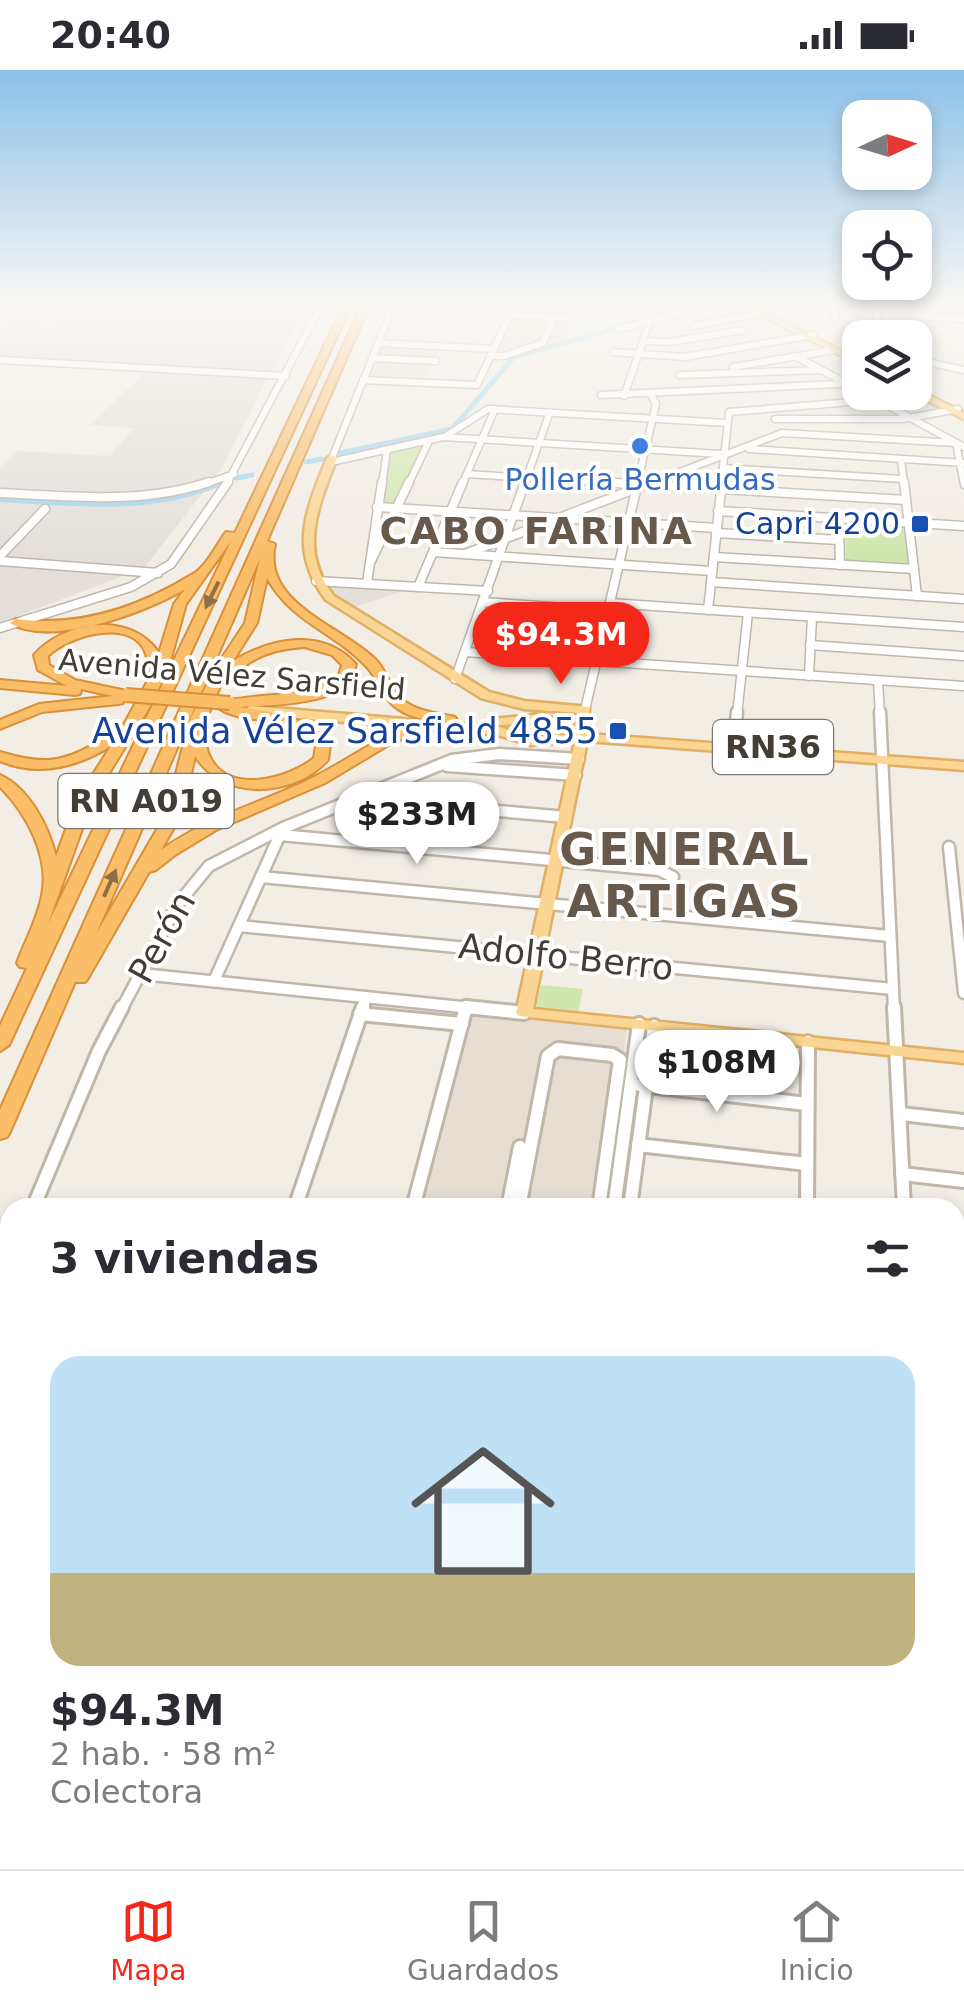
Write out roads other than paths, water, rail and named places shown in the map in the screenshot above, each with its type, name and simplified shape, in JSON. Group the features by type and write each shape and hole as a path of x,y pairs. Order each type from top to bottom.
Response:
{"highway":[{"name":"RN A019","path":"0,1045 309,388"},
{"name":"RN A019","path":"0,1132 329,388"},
{"path":"39,1044 178,804 192,736 218,673 251,622 286,486"},
{"path":"0,1022 47,912 84,801 147,699 180,604 256,500"},
{"path":"267,552 275,584 294,608 373,666 394,700 416,712 450,720"},
{"path":"16,623 68,628 162,596 209,565"},
{"path":"0,756 36,765 77,759 116,737 147,699 156,658 140,636 116,630 87,631 58,639 41,654 43,667 57,677 124,698"},
{"path":"301,644 327,648 349,664 344,680 319,693 228,706 306,729 323,745 321,760 306,773 277,782 242,783 223,778 208,768 199,754 199,727 205,704 239,662 273,647 301,644"},
{"name":"Avenida Vélez Sarsfield","path":"0,687 228,706"},
{"path":"0,725 39,708 124,698"},
{"path":"135,881 162,856 214,822 326,777 398,732 428,724"},
{"path":"0,779 30,811 46,841 50,874 47,912"}],"main road":[{"path":"932,398 960,412"},
{"path":"332,460 306,545 316,581 342,608 525,720 585,710 576,776 524,1013 964,1058"},
{"name":"Avenida Vélez Sarsfield","path":"228,706 450,720 525,720"},
{"name":"Avenida Vélez Sarsfield","path":"228,706 428,724 525,720"},
{"name":"RN36","path":"556,732 546,719 525,720 531,741 556,732 964,764"},
{"name":"RN36","path":"581,734 882,758"}],"street":[{"path":"0,628 132,586 158,573 180,554 234,474 280,388"},
{"path":"332,460 361,388"},
{"path":"624,396 627,388"},
{"path":"676,394 677,388"},
{"path":"601,395 781,388"},
{"path":"585,710 628,522 640,486 656,404 651,396"},
{"path":"708,610 728,412 842,402"},
{"path":"764,407 782,432"},
{"path":"332,460 443,437 464,428 481,411 495,409 728,423"},
{"path":"418,586 495,409"},
{"path":"894,410 960,445"},
{"path":"455,679 550,412"},
{"path":"775,419 908,418 960,412"},
{"path":"465,554 782,432 960,445"},
{"path":"443,437 725,454"},
{"path":"378,536 398,508 429,440"},
{"path":"960,445 964,485"},
{"path":"742,448 962,463"},
{"path":"366,583 378,536 377,507 388,450"},
{"path":"901,459 917,596"},
{"path":"723,468 903,479"},
{"path":"0,493 130,499 177,492 234,474"},
{"path":"467,474 692,488"},
{"path":"720,489 906,500"},
{"path":"377,507 839,540"},
{"path":"0,559 46,509"},
{"path":"718,511 964,526"},
{"path":"839,518 840,565"},
{"path":"434,552 712,571"},
{"path":"714,557 914,570"},
{"path":"0,559 158,573"},
{"path":"316,581 488,591"},
{"path":"711,582 964,600"},
{"path":"484,602 708,610 964,627"},
{"path":"734,744 748,613"},
{"path":"809,676 812,617"},
{"path":"810,645 964,656"},
{"path":"465,652 964,686"},
{"path":"878,681 903,1198"},
{"name":"Perón","path":"36,1198 99,1051 176,905 194,880 223,856 438,765 499,754 579,759"},
{"path":"438,765 576,776"},
{"path":"357,798 566,817"},
{"path":"214,982 282,831 659,870 673,877"},
{"path":"949,848 964,992"},
{"path":"261,876 890,936"},
{"name":"Adolfo Berro","path":"240,926 893,988"},
{"path":"141,974 524,1013"},
{"path":"298,1198 366,997"},
{"path":"417,1198 466,1007"},
{"path":"360,1014 462,1024"},
{"path":"615,1198 631,1084 646,1025"},
{"path":"631,1198 646,1086 646,1025"},
{"path":"807,1198 808,1042"},
{"path":"520,1198 548,1056 558,1049 612,1055 620,1060 601,1198"},
{"path":"631,1084 808,1104"},
{"path":"901,1114 964,1121"},
{"path":"638,1145 807,1164"},
{"path":"510,1198 520,1147"},
{"path":"902,1174 964,1180"}],"waterway":[{"path":"341,453 452,429 487,388"},
{"path":"306,462 322,459"},
{"path":"236,478 252,475"},
{"path":"0,498 112,503 166,498 220,482"},
{"path":"214,485 221,482"}],"place":[{"name":"Pollería Bermudas","path":"640,446"},
{"name":"Capri 4200","path":"920,524"},
{"name":"Avenida Vélez Sarsfield 4855","path":"618,731"}],"district":[{"name":"CABO FARINA","path":"537,531"},
{"name":"GENERAL ARTIGAS","path":"685,875"}]}
